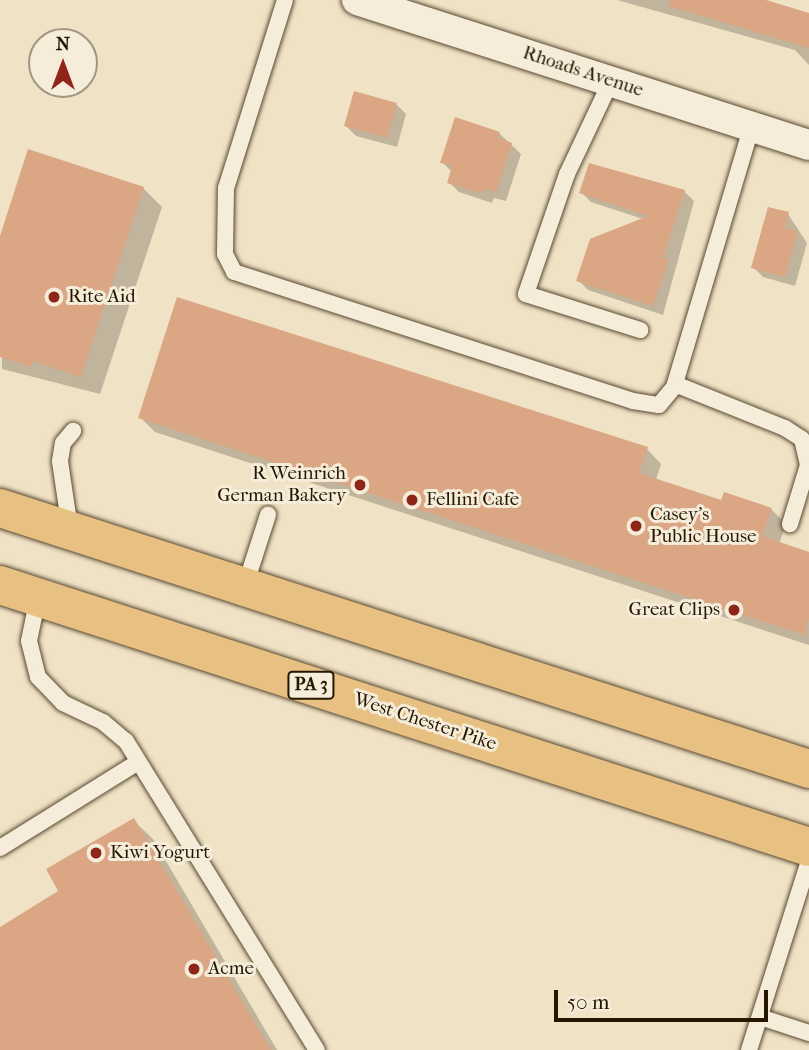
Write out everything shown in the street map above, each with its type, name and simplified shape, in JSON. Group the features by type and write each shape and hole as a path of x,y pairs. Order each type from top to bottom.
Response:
{"highway":[{"path":"0,508 809,769"},
{"name":"West Chester Pike","path":"0,585 809,846"}],"street":[{"name":"Rhoads Avenue","path":"357,0 809,145"}],"lane":[{"path":"285,0 226,188 225,254 234,272 633,401 659,405 675,384 752,127"},
{"path":"611,81 567,174 526,294 640,330"},
{"path":"675,384 785,428 802,439 808,465 790,524"},
{"path":"70,529 60,461 63,443 73,431"},
{"path":"245,586 268,515"},
{"path":"37,597 29,641 38,677 63,704 116,730 317,1050"},
{"path":"0,848 138,762"},
{"path":"749,1050 809,861"},
{"path":"760,1017 809,1034"}],"building":[{"path":"670,0 766,0 809,13 809,48 669,6"},
{"path":"354,91 397,103 387,138 344,126"},
{"path":"455,117 500,132 498,138 512,143 496,192 484,189 482,194 447,183 452,166 440,163"},
{"name":"Rite Aid","path":"28,149 144,187 81,377 33,361 31,367 0,357 0,236"},
{"path":"589,163 685,190 663,258 669,259 653,306 576,281 590,239 648,216 579,193"},
{"path":"768,207 789,212 785,228 798,231 785,277 751,268"},
{"path":"177,297 648,447 639,473 721,500 724,492 772,508 762,536 809,552 809,618 804,635 138,418"},
{"path":"134,818 271,1050 0,1050 0,927 58,891 46,869"}],"place":[{"name":"Rite Aid","path":"54,297"},
{"name":"R Weinrich German Bakery","path":"360,485"},
{"name":"Fellini Cafe","path":"412,500"},
{"name":"Casey's Public House","path":"636,526"},
{"name":"Great Clips","path":"734,610"},
{"name":"Kiwi Yogurt","path":"96,853"},
{"name":"Acme","path":"194,969"}]}
